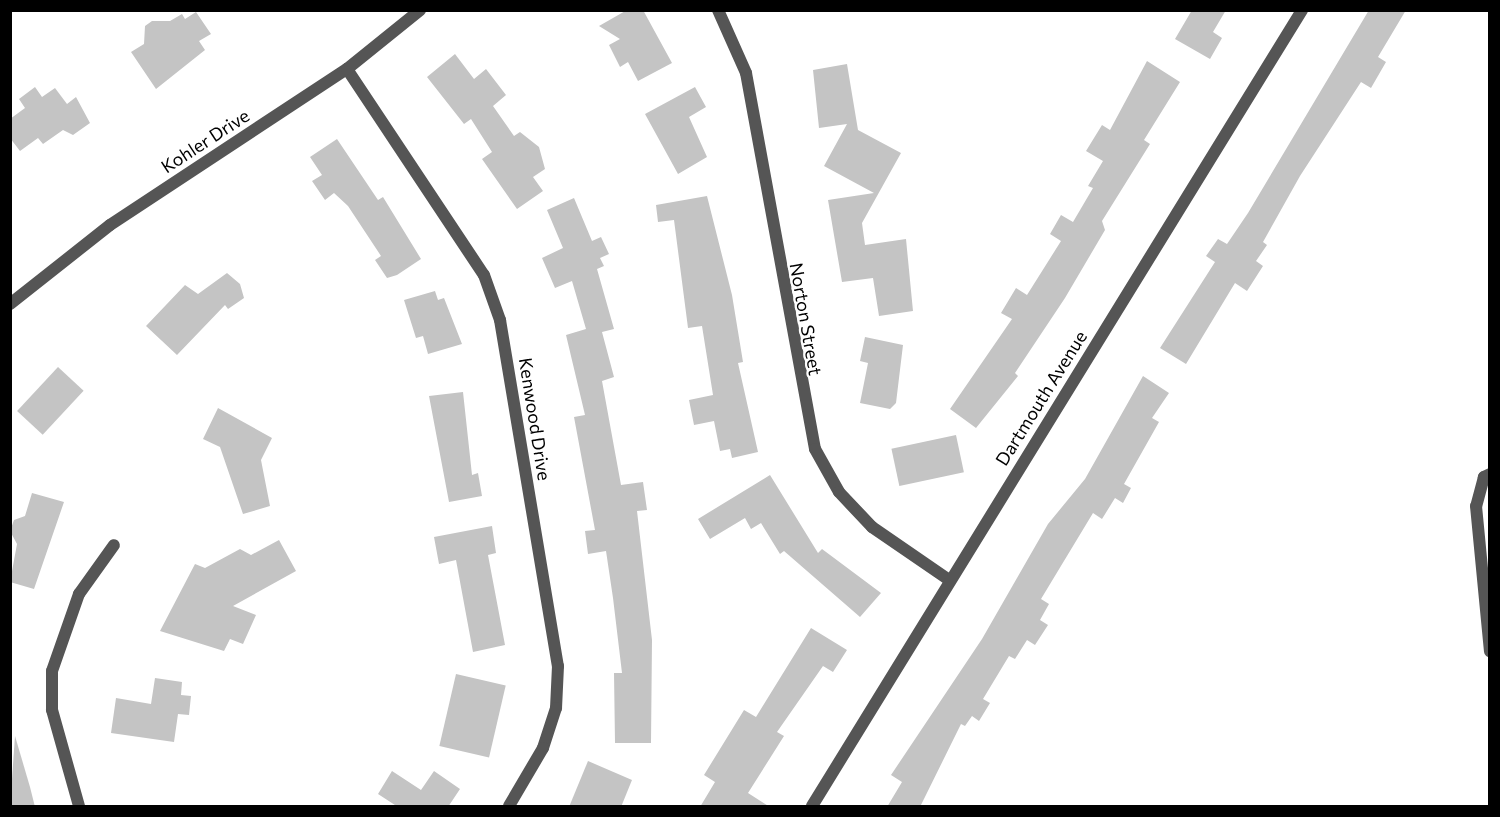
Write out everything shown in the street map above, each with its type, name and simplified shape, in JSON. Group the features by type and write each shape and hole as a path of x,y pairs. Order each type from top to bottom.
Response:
{"street":[{"name":"Kohler Drive","path":"10,304 110,225 347,69 420,10"},
{"name":"Norton Street","path":"718,10 746,73 815,449 839,492 872,527 949,580"},
{"name":"Dartmouth Avenue","path":"812,807 949,580 1302,10"},
{"name":"Kenwood Drive","path":"347,69 484,275 500,320 558,666 556,708 543,748 509,807"},
{"path":"1490,474 1484,477 1476,506 1490,651"},
{"path":"80,807 52,710 52,671 79,594 114,545"}],"building":[{"path":"627,10 643,10 672,63 638,81 628,62 620,67 609,45 620,39 599,26"},
{"path":"1192,10 1226,10 1213,32 1222,38 1210,59 1175,39"},
{"path":"1369,10 1406,10 1378,57 1386,62 1371,88 1361,82 1300,176 1263,242 1267,245 1256,261 1263,266 1247,291 1235,283 1186,364 1160,348 1215,262 1206,256 1218,239 1227,244 1248,213"},
{"path":"196,12 211,34 199,41 205,50 156,89 131,52 144,44 145,26 152,21 170,21 182,14 185,19"},
{"path":"455,54 474,79 486,69 506,95 493,106 514,136 520,132 539,147 545,169 533,177 543,191 517,209 482,159 492,152 471,119 464,124 427,77"},
{"path":"1147,61 1180,82 1144,140 1150,144 1102,221 1105,230 1065,298 1015,373 1018,376 976,428 950,409 1012,319 1001,313 1016,288 1027,295 1061,241 1050,234 1061,215 1073,222 1093,188 1088,186 1103,161 1086,151 1102,125 1110,130"},
{"path":"847,64 858,130 901,153 862,223 865,245 906,239 913,311 879,316 873,278 842,282 828,200 874,193 824,166 847,124 819,128 813,70"},
{"path":"35,87 42,97 55,88 67,104 76,97 90,123 73,135 63,130 43,144 38,138 20,151 10,138 10,119 25,108 19,99"},
{"path":"695,87 706,107 689,117 707,157 678,174 645,114"},
{"path":"337,139 378,200 383,197 421,259 397,275 387,278 375,260 381,256 348,206 334,193 325,200 312,181 322,175 310,157"},
{"path":"707,196 732,295 743,362 738,363 758,452 732,458 730,449 720,451 714,421 694,425 689,400 713,395 702,326 688,328 674,220 658,222 656,205"},
{"path":"574,198 592,241 601,237 609,254 600,258 604,266 597,269 614,329 602,332 614,377 602,381 621,485 643,482 647,510 637,511 652,640 651,743 615,743 614,673 622,673 613,598 606,551 588,554 585,531 595,530 574,417 585,415 566,335 586,329 572,281 555,288 542,258 563,248 547,210"},
{"path":"227,273 240,284 244,298 228,309 225,305 177,355 146,326 185,285 198,294"},
{"path":"435,291 438,300 444,298 462,344 428,354 423,336 416,338 404,300"},
{"path":"865,337 903,345 896,403 890,409 860,403 868,363 860,361"},
{"path":"58,367 84,391 43,435 17,411"},
{"path":"1143,376 1169,393 1152,418 1159,422 1124,484 1131,488 1123,503 1115,498 1102,519 1093,513 1041,599 1049,604 1040,620 1048,625 1035,645 1027,640 1015,659 1009,656 983,699 990,703 979,721 972,716 965,726 961,724 920,807 887,807 902,782 891,775 982,639 1048,524 1085,479"},
{"path":"463,392 472,475 478,473 482,496 449,502 429,396"},
{"path":"218,408 272,438 261,460 270,506 243,514 220,447 203,439"},
{"path":"956,435 964,472 899,486 891,449"},
{"path":"770,475 818,553 822,549 881,593 860,617 784,551 780,554 761,523 751,529 745,518 710,539 698,519"},
{"path":"32,493 64,502 34,589 10,582 17,544 10,531 14,520 25,516"},
{"path":"492,526 496,553 488,555 505,645 473,652 456,560 439,564 434,537"},
{"path":"279,540 296,571 233,606 256,615 243,644 230,639 224,651 160,631 195,564 205,568 240,549 251,555"},
{"path":"811,628 847,650 833,672 823,666 777,732 784,736 748,793 770,807 700,807 715,782 704,775 744,710 756,717"},
{"path":"456,674 506,685 489,758 439,746"},
{"path":"155,678 182,682 181,695 191,696 189,715 178,714 174,742 111,733 116,698 151,704"},
{"path":"15,736 30,787 35,807 10,807"},
{"path":"588,761 632,780 621,807 569,807"},
{"path":"392,771 421,790 434,771 460,789 448,807 398,807 378,794"}]}
